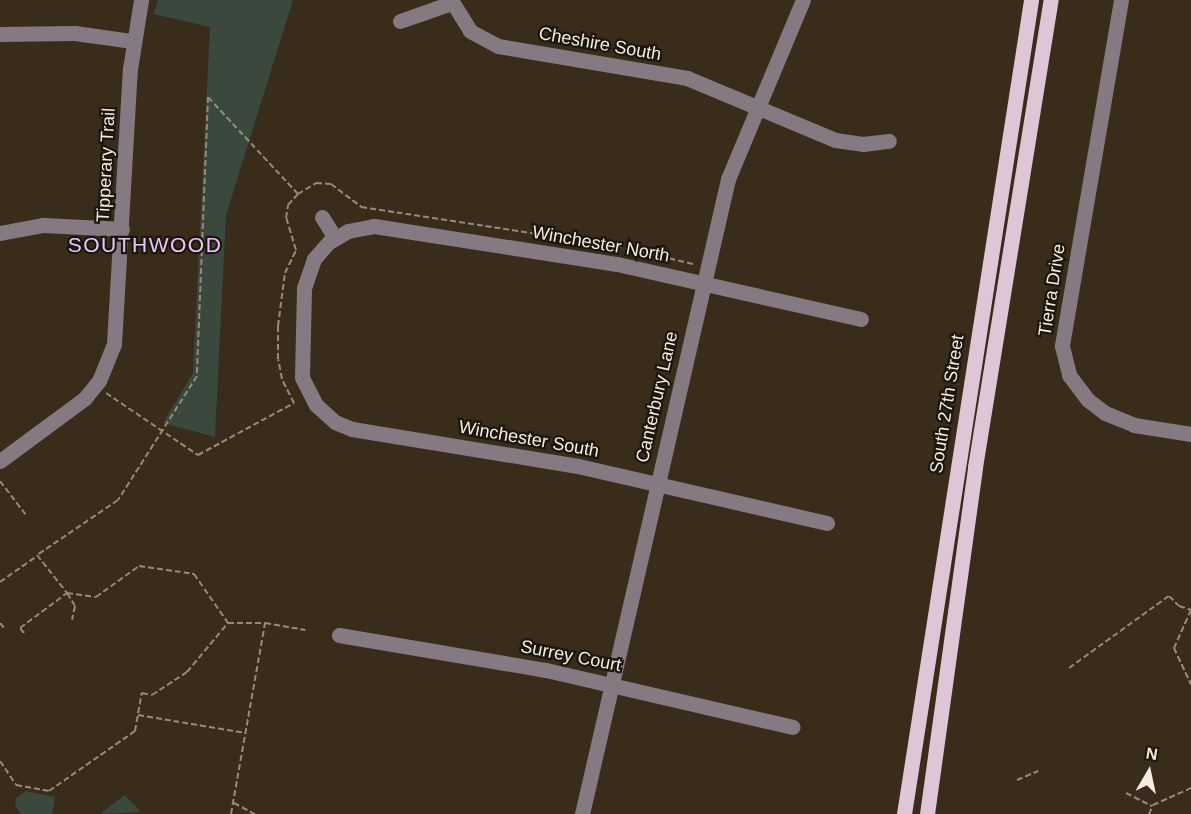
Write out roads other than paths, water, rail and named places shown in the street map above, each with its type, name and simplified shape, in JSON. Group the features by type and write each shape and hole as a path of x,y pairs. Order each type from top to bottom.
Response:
{"main road":[{"name":"South 27th Street","path":"904,814 1031,0"},
{"path":"927,814 977,456 1051,0"}],"street":[{"name":"Tipperary Trail","path":"0,462 73,410 107,365 117,327 132,41 141,0"},
{"name":"Canterbury Lane","path":"582,814 728,179 756,106 803,0"},
{"name":"Tierra Drive","path":"1121,0 1095,142 1064,336 1069,375 1088,400 1105,413 1134,425 1191,434"},
{"name":"Cheshire South","path":"400,21 451,2 470,31 498,46 687,78 835,140 863,144 889,141"},
{"path":"0,34 40,31 132,41"},
{"path":"322,217 334,238"},
{"path":"0,232 43,225 122,229"},
{"name":"Winchester North","path":"302,321 307,275 314,259 334,238 360,227 385,227 617,264 861,319"},
{"name":"Winchester South","path":"302,321 302,377 316,405 336,422 352,429 578,466 827,523"},
{"name":"Surrey Court","path":"339,635 612,683 794,727"}],"district":[{"name":"SOUTHWOOD","path":"145,245"}]}
